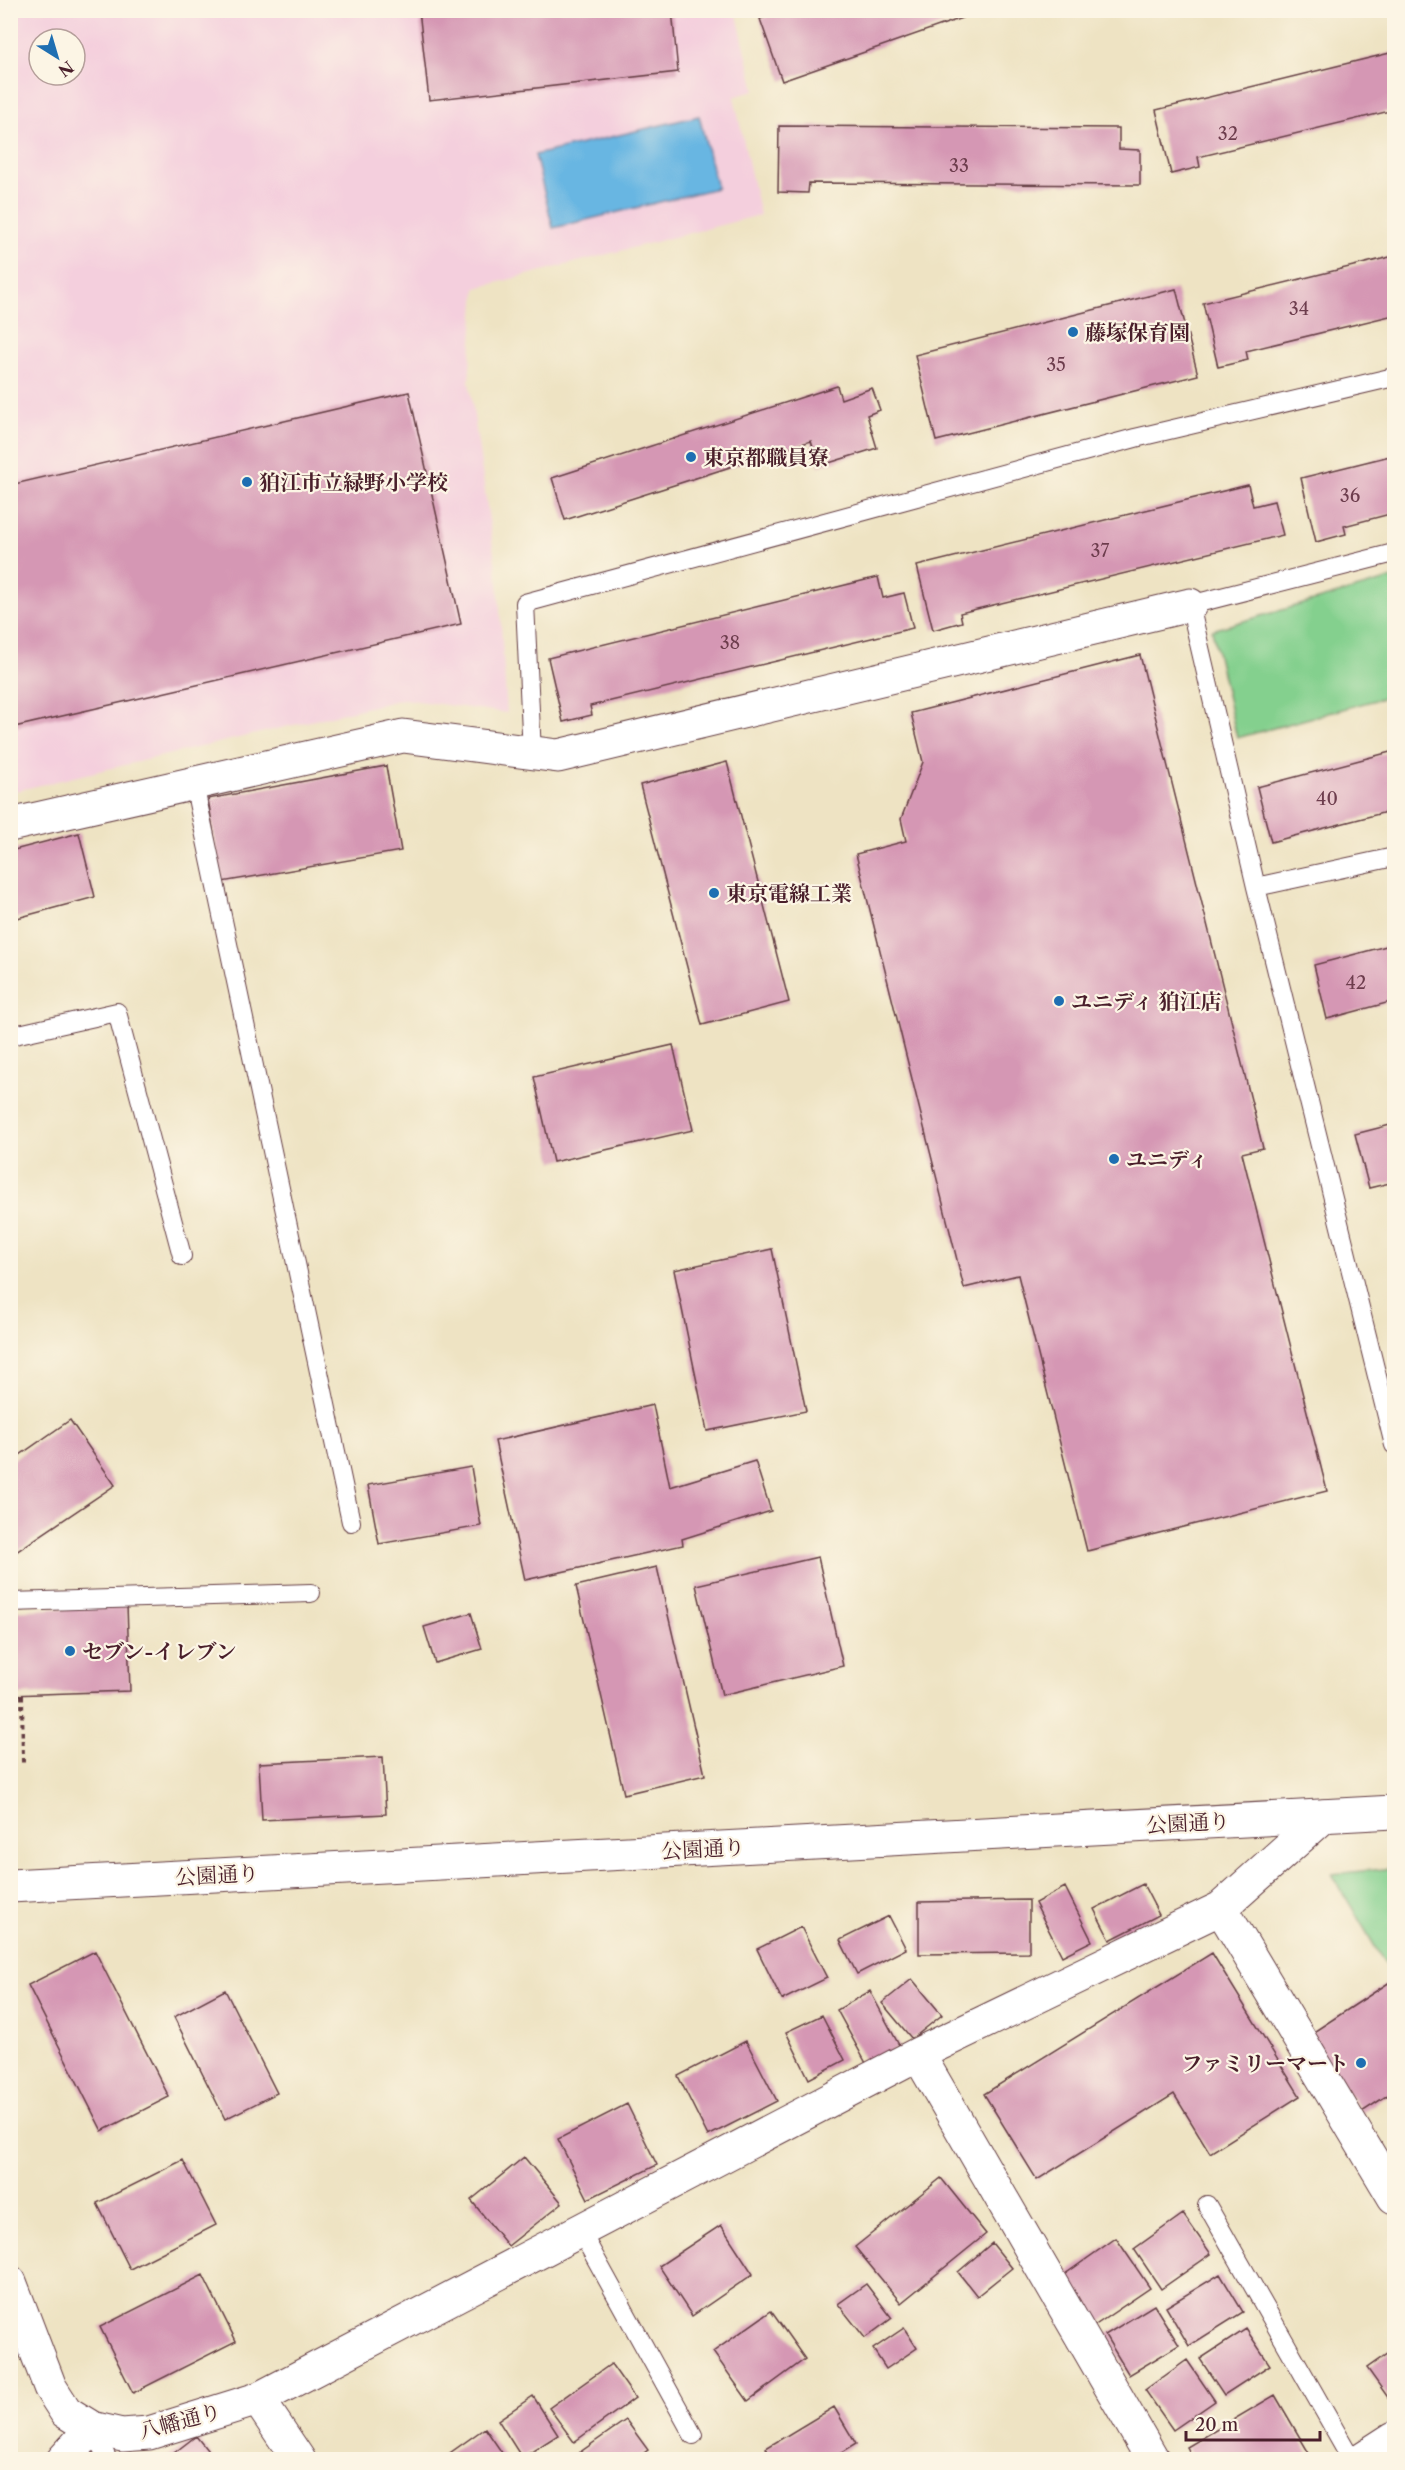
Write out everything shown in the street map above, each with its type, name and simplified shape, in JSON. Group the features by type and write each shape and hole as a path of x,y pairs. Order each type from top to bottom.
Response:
{"street":[{"path":"10,825 403,736 558,756 1191,605"},
{"name":"公園通り","path":"10,1886 1395,1812"},
{"name":"八幡通り","path":"10,2282 50,2387 66,2412 92,2428 122,2435 149,2433 258,2399 918,2054 1221,1908 1324,1816"},
{"path":"1221,1908 1395,2197"},
{"path":"918,2054 1153,2460"},
{"path":"258,2399 299,2460"},
{"path":"63,2460 92,2428"}],"lane":[{"path":"532,754 525,603 1135,438 1395,377"},
{"path":"1395,553 1191,605 1256,887 1395,1445"},
{"path":"194,784 351,1522"},
{"path":"1256,887 1395,857"},
{"path":"10,1036 117,1012 182,1256"},
{"path":"10,1602 311,1593"},
{"path":"1207,2205 1352,2460"},
{"path":"580,2230 693,2435"},
{"path":"92,2428 108,2460"}],"path":[{"path":"22,1695 23,1763"}],"shaded area":[{"name":"狛江市立緑野小学校","path":"10,11 736,11 755,90 734,97 760,215 476,288 469,381 498,582 507,713 403,699 11,792"}],"green space":[{"path":"1394,578 1394,695 1237,738 1212,630"},
{"path":"1394,1868 1394,1979 1332,1874"}],"water":[{"path":"699,116 717,188 553,228 535,155"}],"building":[{"path":"419,10 672,10 678,72 429,100"},
{"path":"783,10 982,11 782,81 760,19"},
{"path":"1394,52 1394,110 1198,157 1200,167 1171,174 1156,110"},
{"path":"779,126 1119,128 1119,149 1140,150 1140,185 809,183 808,193 778,192"},
{"path":"1394,256 1394,315 1246,351 1248,360 1218,367 1203,303"},
{"path":"1176,289 1198,375 936,441 915,355"},
{"name":"東京都職員寮","path":"837,386 841,399 872,388 880,410 867,415 877,448 819,466 811,441 565,520 552,478"},
{"path":"409,392 461,624 10,728 10,485"},
{"path":"1394,455 1394,513 1344,526 1346,534 1316,542 1301,478"},
{"path":"1248,485 1253,506 1274,501 1283,535 960,613 962,622 933,630 917,566"},
{"path":"878,577 883,598 904,593 913,628 590,706 592,715 563,722 548,658"},
{"name":"ユニディ 狛江店","path":"1140,655 1263,1148 1242,1153 1327,1491 1087,1551 1018,1275 964,1288 856,854 906,841 901,819 923,762 911,713"},
{"path":"1394,751 1394,810 1271,842 1257,787"},
{"name":"東京電線工業","path":"727,762 789,1002 702,1025 640,785"},
{"path":"386,766 401,851 222,882 208,799"},
{"path":"79,833 95,897 10,920 10,851"},
{"path":"1394,944 1394,1001 1327,1019 1314,965"},
{"path":"673,1045 693,1130 553,1162 534,1077"},
{"path":"1394,1124 1394,1182 1369,1188 1355,1134"},
{"path":"772,1249 806,1411 707,1431 674,1270"},
{"path":"653,1405 670,1487 755,1461 771,1511 682,1539 683,1545 525,1580 495,1441"},
{"path":"70,1420 115,1485 10,1556 10,1462"},
{"path":"471,1467 481,1526 379,1544 368,1485"},
{"path":"818,1557 843,1666 722,1695 696,1585"},
{"path":"657,1567 705,1775 624,1794 576,1586"},
{"name":"セブン-イレブン","path":"127,1605 130,1691 10,1695 10,1611"},
{"path":"471,1613 482,1649 435,1663 424,1627"},
{"path":"383,1757 386,1814 262,1820 259,1763"},
{"path":"1143,1884 1159,1915 1110,1940 1094,1909"},
{"path":"1065,1887 1092,1941 1062,1956 1035,1903"},
{"path":"1029,1900 1029,1953 919,1954 919,1902"},
{"path":"889,1916 906,1949 857,1974 840,1940"},
{"path":"801,1927 827,1978 782,2000 757,1949"},
{"path":"95,1951 169,2097 102,2131 28,1985"},
{"path":"1212,1953 1300,2096 1210,2153 1174,2094 1037,2180 984,2094"},
{"path":"912,1979 942,2015 912,2039 882,2003"},
{"name":"ファミリーマート","path":"1393,1980 1394,2091 1362,2112 1309,2035"},
{"path":"225,1990 277,2093 225,2119 174,2017"},
{"path":"870,1991 900,2047 867,2065 837,2010"},
{"path":"822,2015 845,2060 809,2079 786,2032"},
{"path":"746,2041 777,2101 708,2136 678,2076"},
{"path":"627,2104 657,2165 588,2199 558,2139"},
{"path":"524,2157 562,2203 508,2246 471,2200"},
{"path":"183,2160 216,2225 130,2269 97,2203"},
{"path":"941,2178 986,2234 901,2303 855,2247"},
{"path":"1183,2214 1211,2254 1161,2289 1134,2249"},
{"path":"721,2225 753,2274 692,2316 659,2266"},
{"path":"1116,2238 1150,2288 1094,2326 1061,2277"},
{"path":"992,2243 1012,2268 977,2296 958,2272"},
{"path":"1220,2274 1243,2312 1189,2346 1166,2307"},
{"path":"203,2275 236,2341 133,2393 100,2327"},
{"path":"866,2284 892,2318 865,2338 838,2304"},
{"path":"1154,2305 1179,2345 1129,2375 1105,2335"},
{"path":"771,2311 805,2359 748,2401 713,2352"},
{"path":"904,2328 917,2348 886,2369 873,2349"},
{"path":"1246,2329 1270,2365 1224,2395 1200,2359"},
{"path":"1394,2349 1394,2406 1367,2368"},
{"path":"1187,2360 1215,2401 1173,2430 1145,2390"},
{"path":"611,2364 635,2398 574,2442 549,2408"},
{"path":"1275,2395 1313,2460 1194,2460 1187,2447"},
{"path":"533,2396 558,2435 522,2458 498,2420"},
{"path":"834,2407 856,2444 830,2460 773,2460 766,2448"},
{"path":"626,2420 648,2450 634,2460 579,2460 576,2455"},
{"path":"485,2428 507,2460 440,2460"},
{"path":"196,2436 215,2460 165,2460"}],"place":[{"name":"藤塚保育園","path":"1073,332"},
{"name":"東京都職員寮","path":"691,457"},
{"name":"狛江市立緑野小学校","path":"247,482"},
{"name":"東京電線工業","path":"714,893"},
{"name":"ユニディ 狛江店","path":"1059,1001"},
{"name":"ユニディ","path":"1114,1159"},
{"name":"セブン-イレブン","path":"70,1651"},
{"name":"ファミリーマート","path":"1361,2063"}]}
